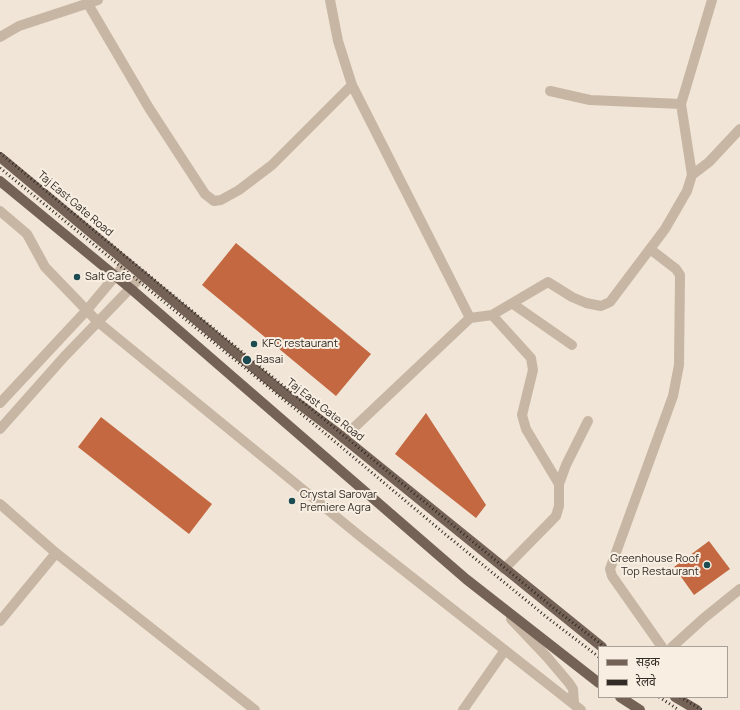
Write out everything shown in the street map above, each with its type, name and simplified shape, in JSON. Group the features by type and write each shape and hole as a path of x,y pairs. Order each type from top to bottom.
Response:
{"main road":[{"name":"Taj East Gate Road","path":"0,157 279,389 343,438 601,646"},
{"path":"0,181 130,288 466,579 598,682"},
{"path":"622,698 640,710"},
{"path":"677,698 696,710"}],"street":[{"path":"330,0 338,41 352,85 470,318"},
{"path":"343,438 470,318 492,315 548,282 578,300 602,306 606,305 650,249 680,206 692,175 682,104 712,0"},
{"path":"0,37 19,26 93,2 149,108 205,194 214,201 221,200 239,190 272,165 352,85"},
{"path":"550,91 590,100 682,104"},
{"path":"692,175 709,162 740,130"},
{"path":"0,211 27,234 45,267 98,322 361,537 577,706"},
{"path":"650,249 676,269 680,275 679,365 673,396 610,569 612,576 661,646"},
{"path":"0,403 86,311 127,262"},
{"path":"0,429 64,356 143,275"},
{"path":"513,304 572,345"},
{"path":"492,315 531,358 533,370 522,415 526,429 559,484"},
{"path":"504,568 556,516 559,506 559,484 566,465 588,421"},
{"path":"0,504 56,554 255,710"},
{"path":"0,620 56,554"},
{"path":"466,579 516,624 547,656 573,689 577,706"},
{"path":"673,646 704,618 740,589"},
{"path":"463,710 505,650"}],"building":[{"path":"236,243 371,354 336,396 202,285"},
{"path":"426,413 486,505 476,518 395,454"},
{"path":"101,417 212,504 189,534 78,447"},
{"path":"709,541 730,569 694,595 674,567"}],"railway":[{"path":"0,153 556,610 604,646"},
{"path":"0,168 321,430 549,619 598,656"},
{"path":"661,698 679,710"},
{"path":"682,698 702,710"}],"place":[{"name":"Salt Cafe","path":"77,277"},
{"name":"KFC restaurant","path":"254,344"},
{"name":"Basai","path":"247,360"},
{"name":"Crystal Sarovar Premiere Agra","path":"292,501"},
{"name":"Greenhouse Roof Top Restaurant","path":"707,565"}]}
